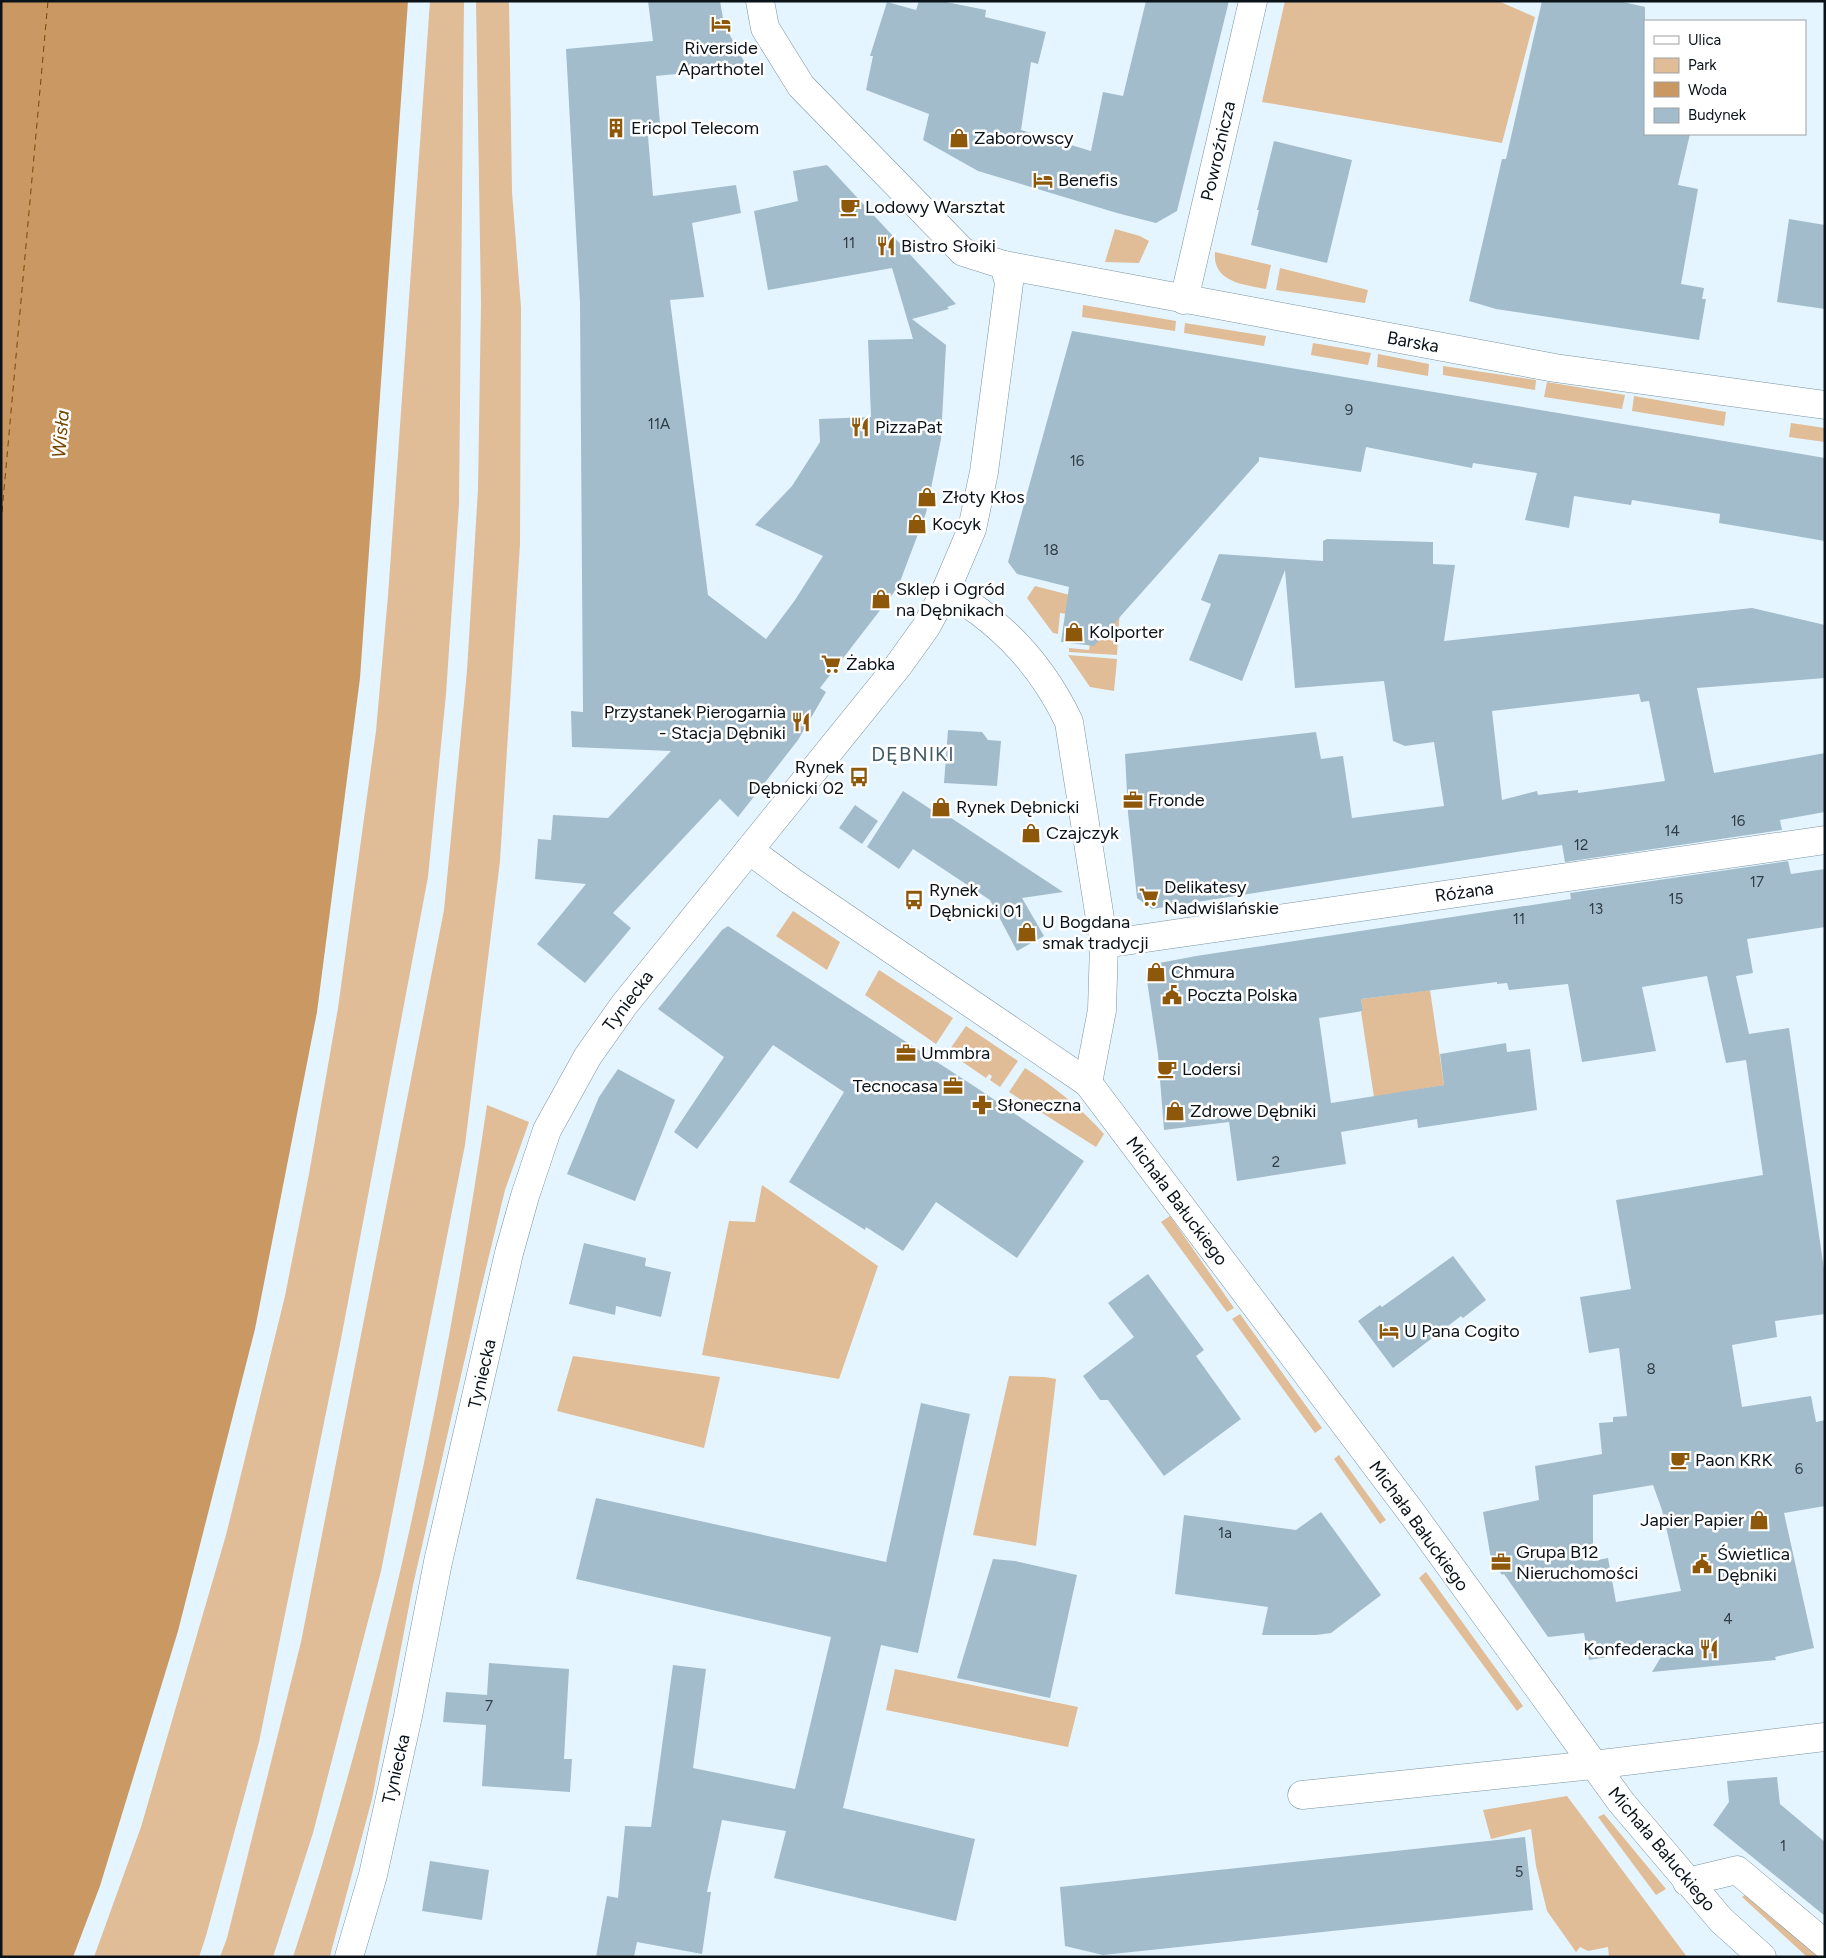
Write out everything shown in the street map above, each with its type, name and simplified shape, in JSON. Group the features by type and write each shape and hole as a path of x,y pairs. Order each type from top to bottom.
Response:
{"street":[{"name":"Barska","path":"760,1 765,28 800,86 963,252 1004,265 1555,368 1825,405"},
{"name":"Powroźnicza","path":"1184,300 1253,1"},
{"path":"946,590 975,606 1001,627 1041,672 1069,722 1104,944 1102,1010 1088,1083 748,850 898,666 926,627 946,590 972,528 984,472 1008,283 1004,265"},
{"name":"Różana","path":"1104,944 1825,840"},
{"name":"Tyniecka","path":"349,1957 377,1856 408,1716 438,1562 509,1253 525,1196 547,1130 588,1056 624,1004 748,850"},
{"name":"Michała Bałuckiego","path":"1088,1083 1411,1512 1593,1765 1687,1882 1721,1920 1762,1957"},
{"path":"1302,1795 1593,1765 1825,1737"},
{"path":"1687,1882 1737,1870 1825,1944"}],"green space":[{"path":"430,1 464,1 459,504 446,694 428,877 341,1339 259,1742 206,1936 199,1957 94,1957 141,1827 226,1535 285,1296 309,1174 338,1008 376,731 388,596"},
{"path":"476,1 509,1 512,192 521,307 520,544 500,861 465,1145 381,1571 313,1833 273,1957 220,1957 227,1938 301,1642 444,910 467,671 478,489 481,303"},
{"path":"1285,1 1498,1 1535,17 1502,143 1262,102"},
{"path":"1115,229 1140,236 1149,241 1139,263 1105,262"},
{"path":"1215,252 1271,265 1266,289 1248,286 1224,276 1215,262"},
{"path":"1280,268 1368,290 1365,303 1276,290"},
{"path":"1083,305 1176,321 1175,331 1082,317"},
{"path":"1185,323 1266,336 1264,346 1184,333"},
{"path":"1313,343 1371,353 1368,365 1311,355"},
{"path":"1378,354 1429,364 1428,376 1377,367"},
{"path":"1443,366 1536,380 1535,390 1443,375"},
{"path":"1547,382 1625,395 1622,409 1544,397"},
{"path":"1634,396 1726,412 1724,426 1632,411"},
{"path":"1791,423 1825,428 1825,442 1789,437"},
{"path":"1035,586 1120,608 1117,655 1069,652 1069,648 1089,650 1092,629 1082,616 1060,613 1058,634 1053,633 1027,598"},
{"path":"1068,655 1117,659 1114,691 1090,687"},
{"path":"793,911 840,942 827,970 776,936"},
{"path":"879,970 953,1018 936,1044 865,995"},
{"path":"1430,990 1444,1085 1374,1097 1361,1012 1363,1011 1361,999"},
{"path":"966,1026 1018,1061 1000,1087 990,1080 992,1076 989,1074 986,1078 948,1052"},
{"path":"1025,1068 1067,1098 1104,1134 1096,1147 1009,1092"},
{"path":"487,1105 529,1122 505,1190 479,1297 413,1585 372,1799 330,1957 293,1957 326,1853 356,1748 408,1535 452,1321"},
{"path":"762,1185 878,1266 839,1379 702,1355 729,1221 755,1222"},
{"path":"1170,1216 1234,1308 1227,1312 1161,1222"},
{"path":"1240,1314 1322,1428 1315,1433 1232,1319"},
{"path":"573,1356 720,1377 704,1448 557,1411"},
{"path":"1009,1376 1056,1379 1036,1546 973,1535"},
{"path":"1339,1455 1386,1520 1380,1524 1334,1459"},
{"path":"1426,1572 1523,1706 1517,1711 1419,1578"},
{"path":"895,1669 1078,1707 1068,1747 886,1710"},
{"path":"1567,1796 1687,1957 1609,1957 1608,1947 1588,1951 1580,1947 1576,1952 1547,1911 1536,1866 1531,1829 1491,1839 1483,1810"},
{"path":"1604,1814 1666,1889 1656,1895 1598,1817"},
{"path":"1746,1894 1821,1957 1807,1957 1742,1897"}],"water":[{"name":"Wisła","path":"1,1 408,1 360,678 317,1012 255,1329 178,1631 100,1886 73,1957 1,1957"}],"building":[{"path":"648,1 720,1 724,24 747,67 656,76 661,135 648,136 653,196 736,185 741,213 692,223 704,297 670,300 708,595 766,639 795,600 823,556 755,525 792,486 820,442 819,419 871,417 868,340 913,339 892,268 768,290 754,211 798,201 793,171 827,165 956,304 947,307 949,309 912,319 946,345 941,439 926,513 898,587 820,688 826,692 798,740 738,817 720,799 613,913 631,928 585,983 537,944 586,884 535,879 538,839 551,840 553,815 608,818 671,751 572,747 571,711 583,712 580,303 566,49 653,41"},
{"path":"919,1 941,1 986,10 985,17 1046,32 1038,64 1031,62 1021,130 1091,151 1103,92 1123,96 1146,1 1229,1 1177,211 1156,223 1117,213 978,171 923,140 929,114 866,90 873,56 870,56 887,2 916,10"},
{"path":"1542,1 1619,1 1645,7 1644,135 1690,135 1678,185 1698,189 1681,284 1704,288 1702,299 1706,299 1699,340 1496,309 1469,301 1502,159 1506,159"},
{"path":"1274,141 1352,160 1327,263 1251,245 1259,210 1257,210"},
{"path":"1789,219 1825,225 1825,309 1777,302"},
{"path":"1072,331 1825,458 1825,541 1719,523 1720,514 1632,500 1631,505 1574,496 1569,528 1525,520 1537,473 1473,463 1472,468 1366,447 1361,472 1259,457 1259,461 1094,646 1061,642 1069,587 1017,574 1008,562"},
{"path":"1327,539 1433,542 1433,564 1455,565 1444,641 1752,608 1825,625 1825,678 1697,688 1714,773 1825,753 1825,812 1780,820 1782,830 1565,862 1562,845 1152,909 1137,898 1128,813 1125,754 1316,732 1321,759 1343,756 1352,818 1444,806 1434,742 1405,746 1393,741 1384,681 1295,688 1285,570 1242,681 1189,660 1211,604 1201,600 1219,554 1323,561 1323,541","holes":["1639,694 1641,702 1649,701 1665,781 1578,793 1578,790 1538,795 1537,791 1502,800 1492,711"]},
{"path":"948,730 982,732 988,740 1001,741 997,786 944,783"},
{"path":"903,791 941,816 942,812 1063,892 1022,898 1044,936 1017,951 990,900 913,849 899,869 867,847"},
{"path":"855,805 878,821 862,844 839,828"},
{"path":"1788,861 1791,874 1825,869 1825,927 1747,939 1753,973 1736,976 1749,1034 1789,1028 1825,1276 1825,1314 1775,1321 1777,1337 1732,1345 1742,1407 1811,1396 1816,1422 1825,1420 1825,1506 1784,1513 1814,1648 1775,1657 1776,1660 1652,1672 1667,1647 1589,1660 1584,1633 1548,1637 1504,1574 1502,1575 1491,1559 1483,1512 1539,1500 1535,1466 1602,1454 1599,1423 1613,1422 1613,1417 1627,1416 1619,1348 1589,1353 1580,1297 1631,1289 1616,1200 1763,1175 1746,1060 1726,1063 1707,976 1642,987 1656,1051 1582,1062 1568,984 1509,990 1507,983 1497,984 1497,982 1361,999 1363,1011 1319,1018 1331,1103 1444,1085 1440,1054 1506,1043 1507,1052 1530,1049 1537,1110 1418,1128 1417,1119 1341,1132 1346,1164 1237,1181 1229,1122 1164,1130 1158,1054 1146,974 1154,964 1571,899 1570,893","holes":["1653,1485 1662,1510 1681,1591 1616,1602 1608,1558 1593,1561 1593,1495"]},
{"path":"728,926 980,1090 1084,1161 1017,1258 936,1202 903,1251 866,1227 865,1230 789,1182 844,1092 773,1045 697,1149 674,1132 724,1057 658,1009 722,930"},
{"path":"618,1069 675,1100 635,1201 567,1174 599,1097"},
{"path":"584,1243 646,1258 645,1266 671,1272 661,1317 616,1306 615,1315 569,1304"},
{"path":"1453,1256 1486,1300 1463,1318 1461,1316 1393,1368 1358,1321 1380,1305 1382,1307"},
{"path":"1148,1274 1204,1350 1196,1356 1241,1419 1164,1476 1108,1400 1100,1400 1083,1376 1134,1337 1108,1303"},
{"path":"921,1403 970,1414 918,1653 881,1645 843,1808 975,1839 956,1921 774,1878 786,1831 722,1820 707,1892 711,1892 702,1954 637,1942 634,1957 596,1957 607,1896 618,1898 625,1826 651,1827 673,1665 706,1669 693,1768 795,1789 831,1637 576,1579 596,1498 886,1562"},
{"path":"1321,1512 1381,1595 1331,1633 1316,1635 1262,1635 1268,1607 1175,1594 1184,1515 1296,1530"},
{"path":"993,1559 1015,1561 1077,1575 1050,1698 957,1678"},
{"path":"489,1663 569,1669 564,1759 572,1759 570,1792 482,1786 486,1725 443,1722 446,1692 487,1695"},
{"path":"1777,1777 1780,1804 1825,1842 1825,1916 1713,1825 1729,1802 1727,1781"},
{"path":"1525,1837 1533,1910 1103,1955 1065,1946 1060,1887"},
{"path":"430,1861 489,1870 482,1920 422,1911"}],"ferry route":[{"path":"1,523 48,1"}],"place":[{"name":"Riverside Aparthotel","path":"721,24"},
{"name":"Ericpol Telecom","path":"616,128"},
{"name":"Zaborowscy","path":"959,138"},
{"name":"Benefis","path":"1043,180"},
{"name":"Lodowy Warsztat","path":"850,207"},
{"name":"Bistro Słoiki","path":"886,246"},
{"name":"PizzaPat","path":"860,427"},
{"name":"Złoty Kłos","path":"927,497"},
{"name":"Kocyk","path":"917,524"},
{"name":"Sklep i Ogród na Dębnikach","path":"881,599"},
{"name":"Kolporter","path":"1074,632"},
{"name":"Żabka","path":"831,664"},
{"name":"Przystanek Pierogarnia - Stacja Dębniki","path":"801,722"},
{"name":"Rynek Dębnicki 02","path":"859,777"},
{"name":"Fronde","path":"1133,800"},
{"name":"Rynek Dębnicki","path":"941,807"},
{"name":"Czajczyk","path":"1031,833"},
{"name":"Delikatesy Nadwiślańskie","path":"1149,897"},
{"name":"Rynek Dębnicki 01","path":"914,900"},
{"name":"U Bogdana smak tradycji","path":"1027,932"},
{"name":"Chmura","path":"1156,972"},
{"name":"Poczta Polska","path":"1172,995"},
{"name":"Ummbra","path":"906,1053"},
{"name":"Lodersi","path":"1167,1069"},
{"name":"Tecnocasa","path":"953,1086"},
{"name":"Słoneczna","path":"982,1105"},
{"name":"Zdrowe Dębniki","path":"1175,1111"},
{"name":"U Pana Cogito","path":"1389,1331"},
{"name":"Paon KRK","path":"1680,1460"},
{"name":"Japier Papier","path":"1759,1520"},
{"name":"Grupa B12 Nieruchomości","path":"1501,1562"},
{"name":"Świetlica Dębniki","path":"1702,1564"},
{"name":"Konfederacka","path":"1709,1649"}],"district":[{"name":"DĘBNIKI","path":"913,754"}]}
